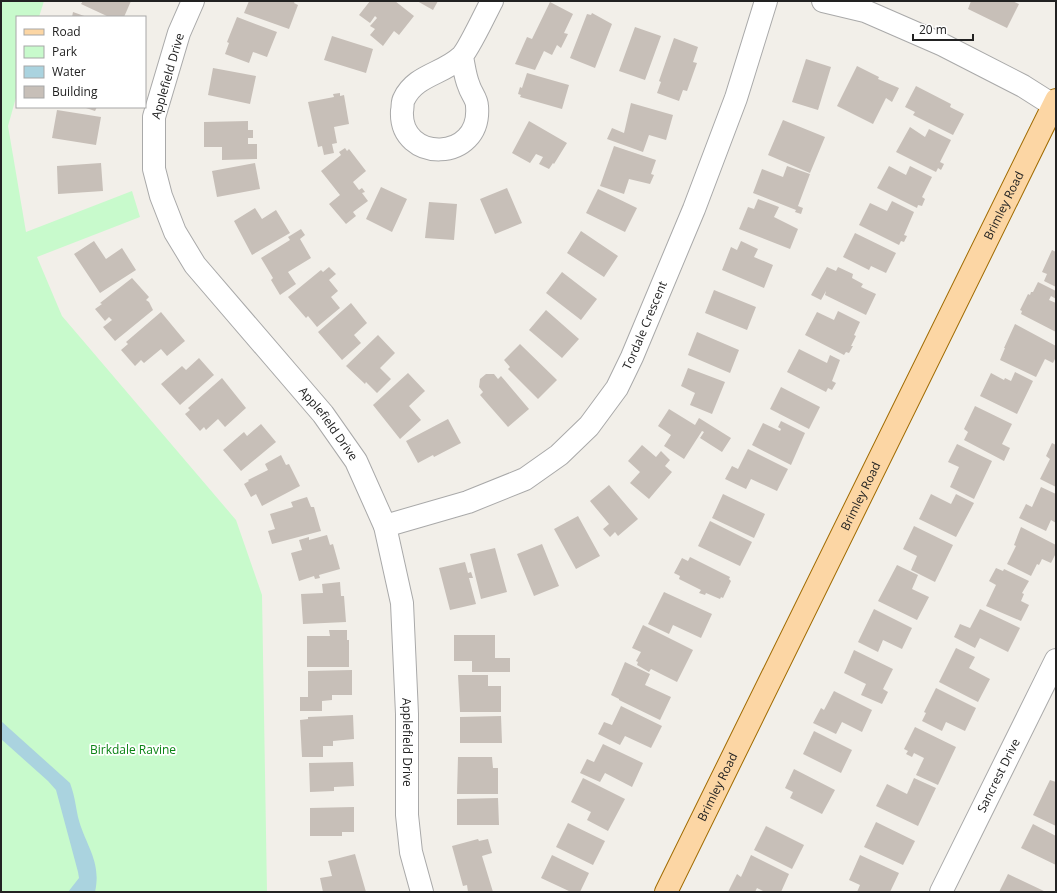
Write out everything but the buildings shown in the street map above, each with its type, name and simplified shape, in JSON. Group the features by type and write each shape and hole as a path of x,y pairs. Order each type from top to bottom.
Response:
{"main road":[{"name":"Brimley Road","path":"666,892 1055,104"}],"street":[{"name":"Applefield Drive","path":"193,1 179,33 154,117 154,169 161,196 176,232 195,265 323,414 356,461 385,526 402,603 407,714 407,815 411,852 422,892"},
{"path":"462,57 492,1"},
{"name":"Tordale Crescent","path":"385,526 468,502 525,479 559,455 589,426 617,388 632,357 694,209 736,98 766,1"},
{"path":"823,1 865,11 943,45 1055,104"},
{"name":"Sancrest Drive","path":"941,892 1056,660"}],"green space":[{"name":"Birkdale Ravine","path":"1,1 44,1 39,16 16,16 16,98 8,126 26,232 132,191 140,217 37,257 62,316 236,520 262,595 267,892 1,892"}],"water":[{"path":"1,721 70,783 81,827 95,862 97,881 95,892 68,892 79,878 56,790 1,739"}]}
